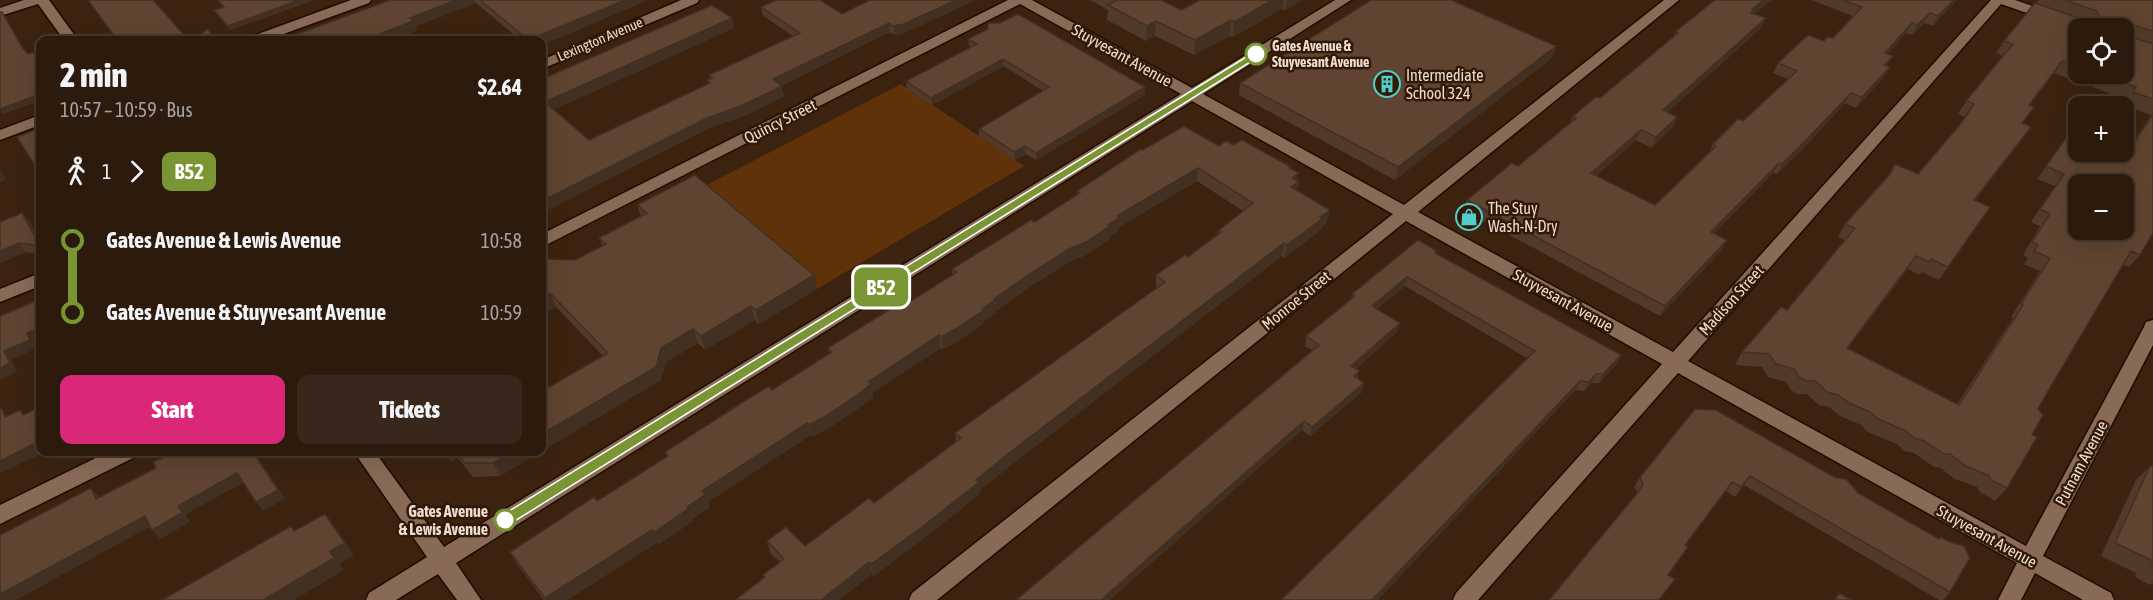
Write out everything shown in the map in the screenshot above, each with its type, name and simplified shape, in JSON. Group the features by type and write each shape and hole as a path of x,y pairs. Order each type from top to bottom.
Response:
{"street":[{"path":"0,12 40,0 68,36"},
{"path":"266,36 364,0"},
{"name":"Lexington Avenue","path":"546,63 692,0"},
{"name":"Stuyvesant Avenue","path":"1020,0 2103,600"},
{"name":"Quincy Street","path":"546,239 1020,0"},
{"path":"377,600 1344,0"},
{"name":"Monroe Street","path":"920,600 1672,0"},
{"path":"2000,0 2068,23"},
{"name":"Madison Street","path":"1464,600 2000,0"},
{"path":"0,135 36,122"},
{"path":"0,296 36,281"},
{"name":"Putnam Avenue","path":"2009,600 2153,327"},
{"path":"0,515 118,456"},
{"path":"367,456 470,600"}],"shaded area":[{"path":"901,84 1024,166 817,289 699,189"}],"building":[{"path":"88,0 153,0 185,36 114,36"},
{"path":"218,0 299,0 228,26 214,10 224,7"},
{"path":"390,0 456,0 410,18 413,21 375,36 292,36"},
{"path":"480,0 625,0 538,36 523,36"},
{"path":"776,0 820,0 842,14 870,0 956,0 904,24 893,26 889,23 773,79 782,86 741,106 707,118 546,199 546,103 589,140 710,83 707,80 713,78 709,75 800,33 761,7"},
{"path":"1117,0 1161,0 1181,10 1200,0 1272,0 1234,22 1231,20 1195,40 1156,21 1147,26 1108,5"},
{"name":"Intermediate School 324","path":"1371,0 1451,0 1556,46 1398,167 1240,83"},
{"path":"1715,0 1764,0 1752,9 1754,10 1751,13 1766,18 1663,110 1677,117 1656,137 1641,130 1591,173 1655,205 1716,146 1713,144 1738,119 1743,121 1797,71 1778,63 1808,35 1824,41 1828,37 1833,38 1862,7 1842,0 1954,0 1938,16 1930,13 1917,25 1912,23 1885,53 1893,56 1884,65 1890,67 1862,97 1851,93 1711,232 1727,240 1665,306 1467,200 1512,163 1518,166 1576,118 1572,117 1585,106 1596,97 1600,98"},
{"path":"2065,0 2153,0 2153,31 2134,25 2134,18 2100,18 2097,11"},
{"path":"2035,3 2078,18 2068,18 2068,63 2062,61 2029,105 2034,107 2022,123 2031,127 1974,200 1990,207 1948,267 1931,259 1929,262 1916,256 1847,348 1959,405 2050,258 2034,251 2038,245 2032,242 2050,214 2040,209 2064,174 2046,166 2068,135 2068,162 2134,162 2134,143 2153,114 2153,233 2140,255 2131,251 2048,391 2038,409 2043,415 2032,435 2037,437 2007,488 1991,480 1988,475 1966,466 1950,454 1944,454 1924,441 1914,438 1906,431 1878,419 1870,412 1849,403 1838,395 1827,392 1816,381 1806,381 1799,377 1794,369 1776,364 1769,354 1742,352 1781,307 1787,310 1855,228 1845,224 1891,173 1895,164 1918,174 1962,122 1974,104 1966,101 2013,44 2004,41"},
{"path":"712,5 732,18 546,102 546,77"},
{"path":"0,12 2,12 22,47 28,54 36,54 36,96 0,109"},
{"path":"1018,14 1145,87 1036,153 1025,146 1014,152 979,129 1049,87 1003,59 931,98 906,81 977,44 968,39 988,29 988,23 1000,23"},
{"path":"207,29 214,36 199,36"},
{"path":"2134,38 2153,44 2153,99 2133,92 2136,87 2128,84 2134,84"},
{"path":"1184,126 1219,146 1226,141 1233,145 1242,140 1291,167 1289,168 1299,173 1292,178 1299,182 1291,187 1330,210 1320,217 1322,219 1287,245 1284,243 1009,453 976,480 979,482 922,527 871,564 869,562 821,600 735,600 784,559 767,541 786,527 805,546 869,498 874,503 961,438 955,433 1165,282 1156,275 1185,255 1188,257 1221,232 1218,231 1253,203 1198,168 1117,216 1119,218 1108,225 1110,226 1086,242 1071,248 1031,273 994,299 982,309 983,311 942,337 939,335 868,382 871,384 826,416 809,425 807,423 702,491 706,494 654,532 652,530 545,598 510,552 594,497 597,501 668,456 665,452 743,402 769,386 772,390 832,352 828,348 900,303 903,306 957,272 952,269 1031,220 1035,222 1141,149 1143,150"},
{"path":"36,130 36,168 17,137"},
{"path":"695,175 814,275 756,310 751,306 701,336 693,329 661,348 656,367 546,432 546,389 608,353 550,293 546,296 546,260 575,260 606,244 599,238 647,213 637,205"},
{"path":"22,213 36,239 36,245 19,243 0,251 0,222"},
{"path":"1418,240 1437,251 1435,253 1621,355 1603,374 1596,374 1589,382 1580,381 1372,600 1281,600 1535,351 1407,277 1372,306 1400,323 1351,366 1360,371 1354,376 1364,383 1312,427 1304,421 1101,600 1016,600 1319,345 1306,336 1355,296 1352,294"},
{"path":"36,301 36,329 27,333 30,340 4,351 10,363 0,368 0,316"},
{"path":"0,409 5,417 20,410 23,415 36,409 36,443 0,461"},
{"path":"1695,409 1716,410 1836,478 1846,479 1858,493 1939,539 1940,537 1964,546 1970,558 1950,592 1750,476 1741,487 1732,482 1685,545 1688,547 1668,575 1675,579 1659,600 1549,600 1639,491 1643,484 1640,477"},
{"path":"166,456 256,456 278,490 256,502 237,473 178,506 182,513 152,530 145,516 0,594 0,535 91,488 96,499 156,468 153,462"},
{"path":"459,456 505,456 493,463 465,463"},
{"path":"2150,466 2153,466 2153,565 2150,564 2151,560 2115,543"},
{"path":"325,514 345,543 330,551 334,558 263,600 162,600 291,526 294,531"},
{"path":"1839,593 1851,600 1835,600"}],"bus line":[{"name":"B52","path":"505,520 1256,54"}],"place":[{"name":"Gates Avenue & Stuyvesant Avenue","path":"1256,54"},
{"name":"Intermediate School 324","path":"1387,84"},
{"name":"The Stuy Wash-N-Dry","path":"1469,217"},
{"name":"Gates Avenue & Lewis Avenue","path":"505,520"}]}
